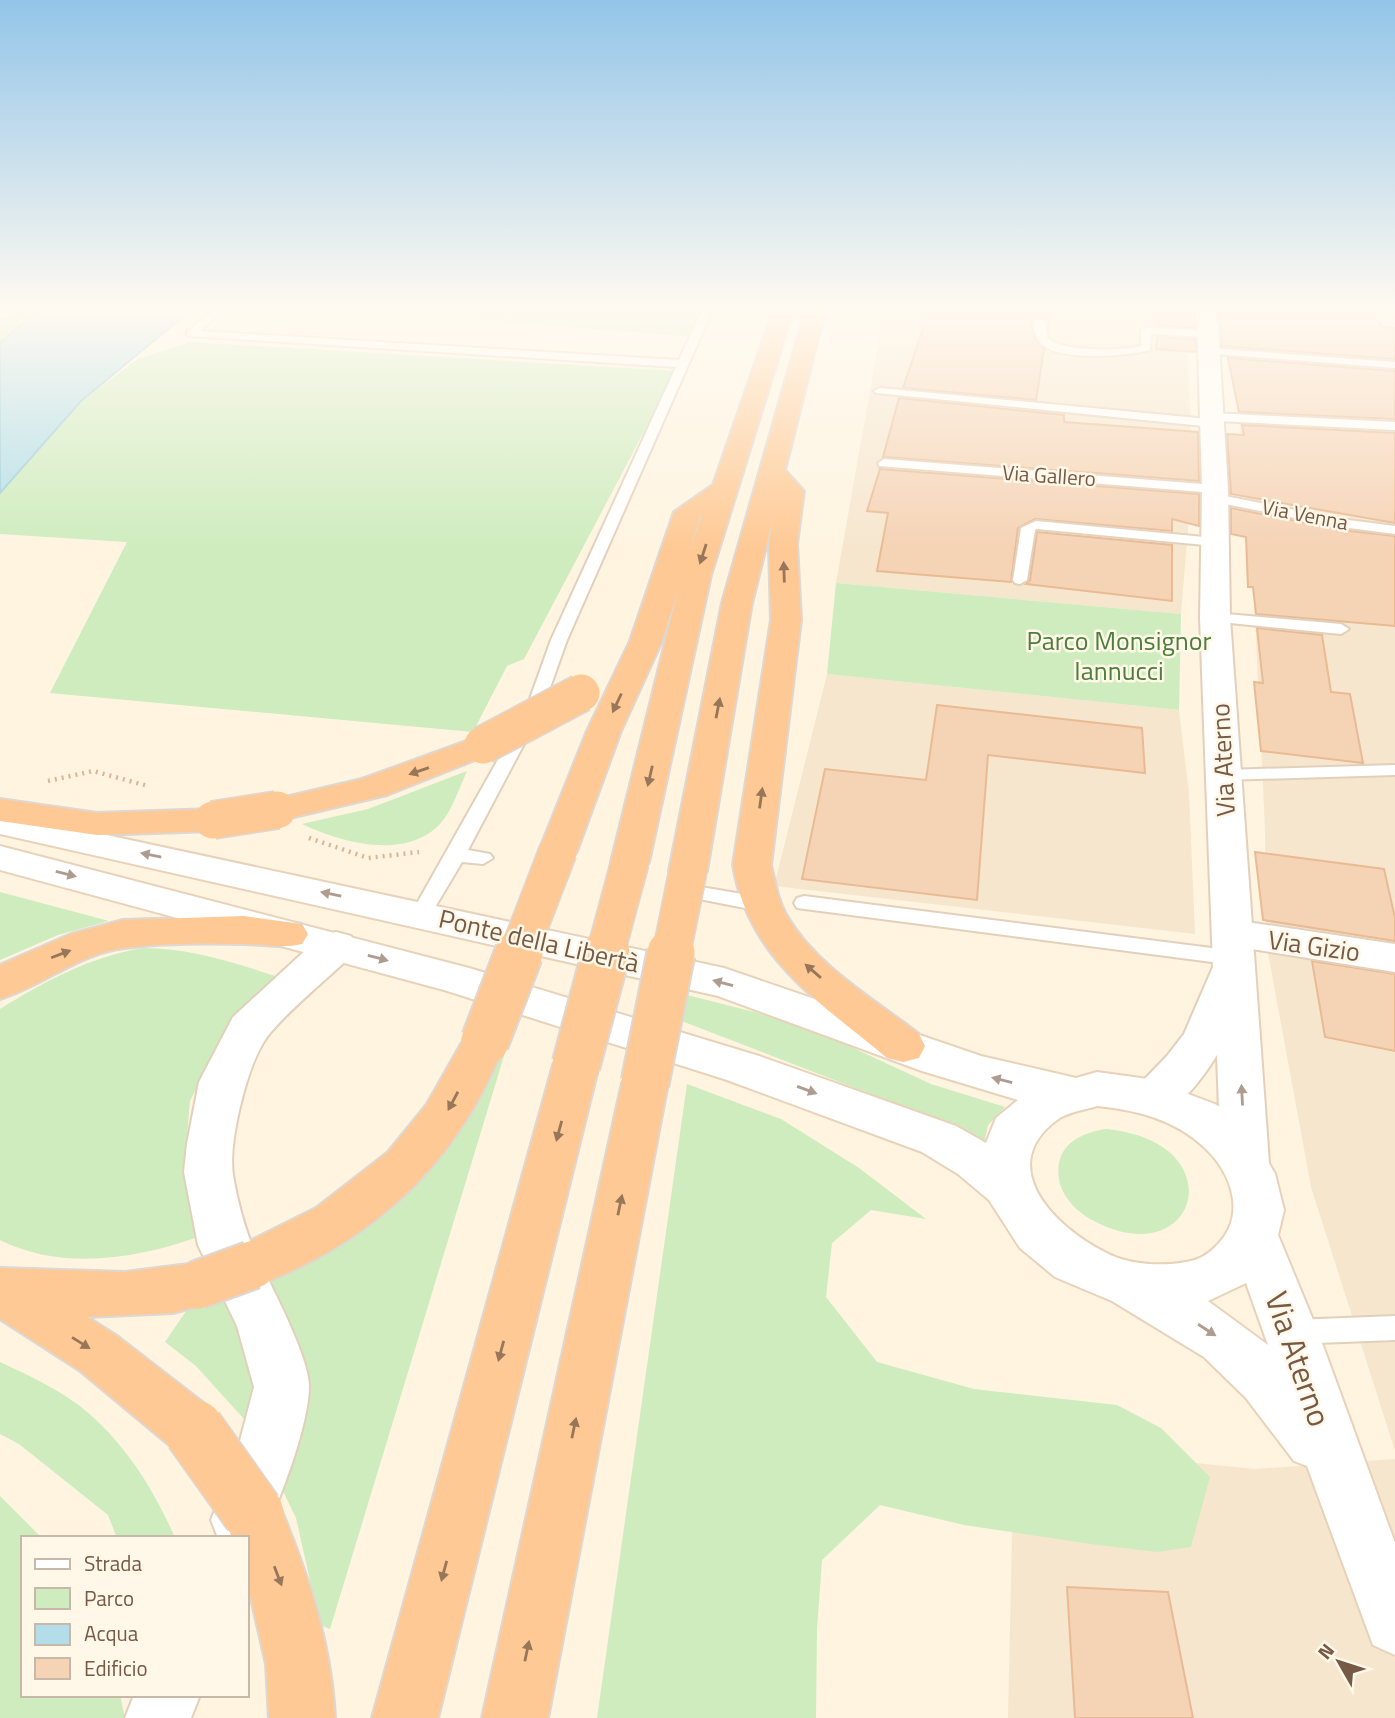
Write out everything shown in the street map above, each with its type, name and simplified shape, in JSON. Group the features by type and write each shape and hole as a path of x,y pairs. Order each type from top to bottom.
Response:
{"highway":[{"path":"405,1718 630,862 696,575 756,391"},
{"path":"515,1718 645,1083 694,882 737,603 794,391"},
{"path":"773,472 791,491 783,544 786,620 752,865 760,904 772,926 793,953 903,1046"},
{"path":"1,1292 104,1296 172,1291 197,1284 304,1243 350,1215 398,1173 445,1116 485,1041 604,731 646,641 688,512 724,489"},
{"path":"16,820 116,824 212,820 287,822 483,745 581,693 646,641"},
{"path":"0,984 42,961 86,944 123,934 244,930 288,934"},
{"path":"1,1292 99,1353 194,1430 243,1525 283,1589 295,1644 302,1718"}],"main road":[{"name":"Via Aterno","path":"1211,391 1215,493 1215,618 1245,1163"},
{"name":"Ponte della Libertà","path":"16,820 724,982 801,1007 982,1075 1069,1093"},
{"name":"Ponte della Libertà","path":"16,820 288,934 454,978 743,1068 903,1124 939,1139 975,1160 1008,1187"},
{"path":"243,1525 265,1456 282,1387 264,1325 224,1245 214,1206 208,1172 215,1116 222,1082 249,1028 336,946"},
{"name":"Via Aterno","path":"1155,1097 1196,1056 1208,1034 1235,946"},
{"name":"Via Gizio","path":"1235,946 1395,958"},
{"path":"1097,1089 1125,1090 1155,1097 1200,1118 1225,1139 1245,1163 1258,1200 1254,1237 1243,1254 1227,1269 1206,1280 1182,1286 1126,1284 1084,1270 1049,1247 1023,1218 1008,1187 1006,1157 1015,1129 1038,1107 1069,1093 1097,1089"},
{"name":"Via Aterno","path":"1254,1237 1291,1332 1340,1482 1391,1605"},
{"name":"Via Aterno","path":"1126,1284 1207,1329 1238,1353 1286,1402 1340,1482"},
{"path":"158,1718 166,1697"}],"lane":[{"path":"421,914 534,710 559,640 673,391"},
{"path":"882,391 1213,420 1395,426"},
{"name":"Via Gallero","path":"884,463 1215,493"},
{"name":"Via Venna","path":"1215,493 1341,523 1395,530"},
{"path":"1020,580 1028,528 1036,525 1215,542"},
{"path":"1215,618 1341,629"},
{"path":"1224,775 1395,770"},
{"path":"456,855 483,858"},
{"path":"694,882 760,904"},
{"path":"804,903 1235,946"},
{"path":"1291,1332 1395,1328"}],"path":[{"path":"16,820 59,776 93,771 154,788"},
{"path":"287,822 347,853 368,858 415,853"}],"shaded area":[{"path":"870,391 1189,391 1192,481 1181,614 836,583"},
{"path":"1237,391 1395,391 1395,1451 1311,1187 1266,942 1265,830 1255,616"},
{"path":"827,674 1179,710 1189,793 1195,934 774,886"},
{"path":"1014,1445 1255,1469 1395,1459 1395,1718 1008,1718"}],"green space":[{"path":"94,391 665,391 524,659 507,666 473,732 50,693 127,542 0,534 0,493 81,401"},
{"name":"Parco Monsignor Iannucci","path":"836,583 1181,614 1179,710 827,674"},
{"path":"467,771 452,806 440,824 426,835 409,842 372,845 353,842 302,824 368,809"},
{"path":"0,892 109,921 58,935 0,960"},
{"path":"143,948 198,954 288,980 237,1016 218,1044 190,1101 186,1147 198,1237 149,1251 99,1258 48,1256 0,1240 0,1009 68,971 105,957"},
{"path":"683,994 782,1019 823,1034 931,1084 1005,1107 988,1125 983,1148 948,1124 679,1020"},
{"path":"507,1046 330,1629 320,1625 296,1518 253,1429 196,1366 165,1342 197,1295 252,1276"},
{"path":"687,1084 781,1119 859,1168 926,1219 871,1210 832,1243 826,1297 877,1362 974,1389 1117,1405 1161,1428 1210,1477 1191,1547 1157,1552 1098,1545 964,1525 880,1505 822,1560 817,1629 816,1718 597,1718"},
{"path":"1106,1129 1147,1139 1173,1156 1187,1177 1188,1200 1178,1219 1159,1231 1131,1233 1090,1219 1068,1199 1061,1186 1058,1168 1064,1150 1070,1143 1086,1134"},
{"path":"0,1362 62,1394 81,1407 110,1434 136,1466 174,1536 116,1536 108,1515 19,1444 0,1434"},
{"path":"0,1496 40,1536 21,1536 21,1697 120,1697 125,1718 0,1718"}],"water":[{"path":"0,391 93,391 81,401 0,493"}],"building":[{"path":"938,391 1037,391 1036,400"},
{"path":"1235,391 1395,391 1395,419 1239,412"},
{"path":"899,398 1064,415 1064,422 1198,432 1199,481 883,457"},
{"path":"1242,425 1395,433 1395,523 1231,494 1227,434 1244,435"},
{"path":"880,469 1199,494 1199,526 1172,519 1172,531 1035,519 1018,528 1011,582 877,571 888,513 867,511"},
{"path":"1231,508 1341,530 1395,536 1395,626 1256,614 1253,587 1248,587 1246,537 1231,534"},
{"path":"1037,532 1172,545 1172,601 1026,584 1030,580"},
{"path":"1257,628 1322,635 1331,692 1350,694 1363,763 1261,751 1254,682 1263,683"},
{"path":"937,705 1142,728 1145,773 988,755 977,900 802,879 825,769 926,780"},
{"path":"1255,852 1384,869 1395,918 1395,941 1263,920"},
{"path":"1312,961 1395,974 1395,1051 1325,1037"},
{"path":"1067,1587 1168,1592 1193,1718 1075,1718"}]}
